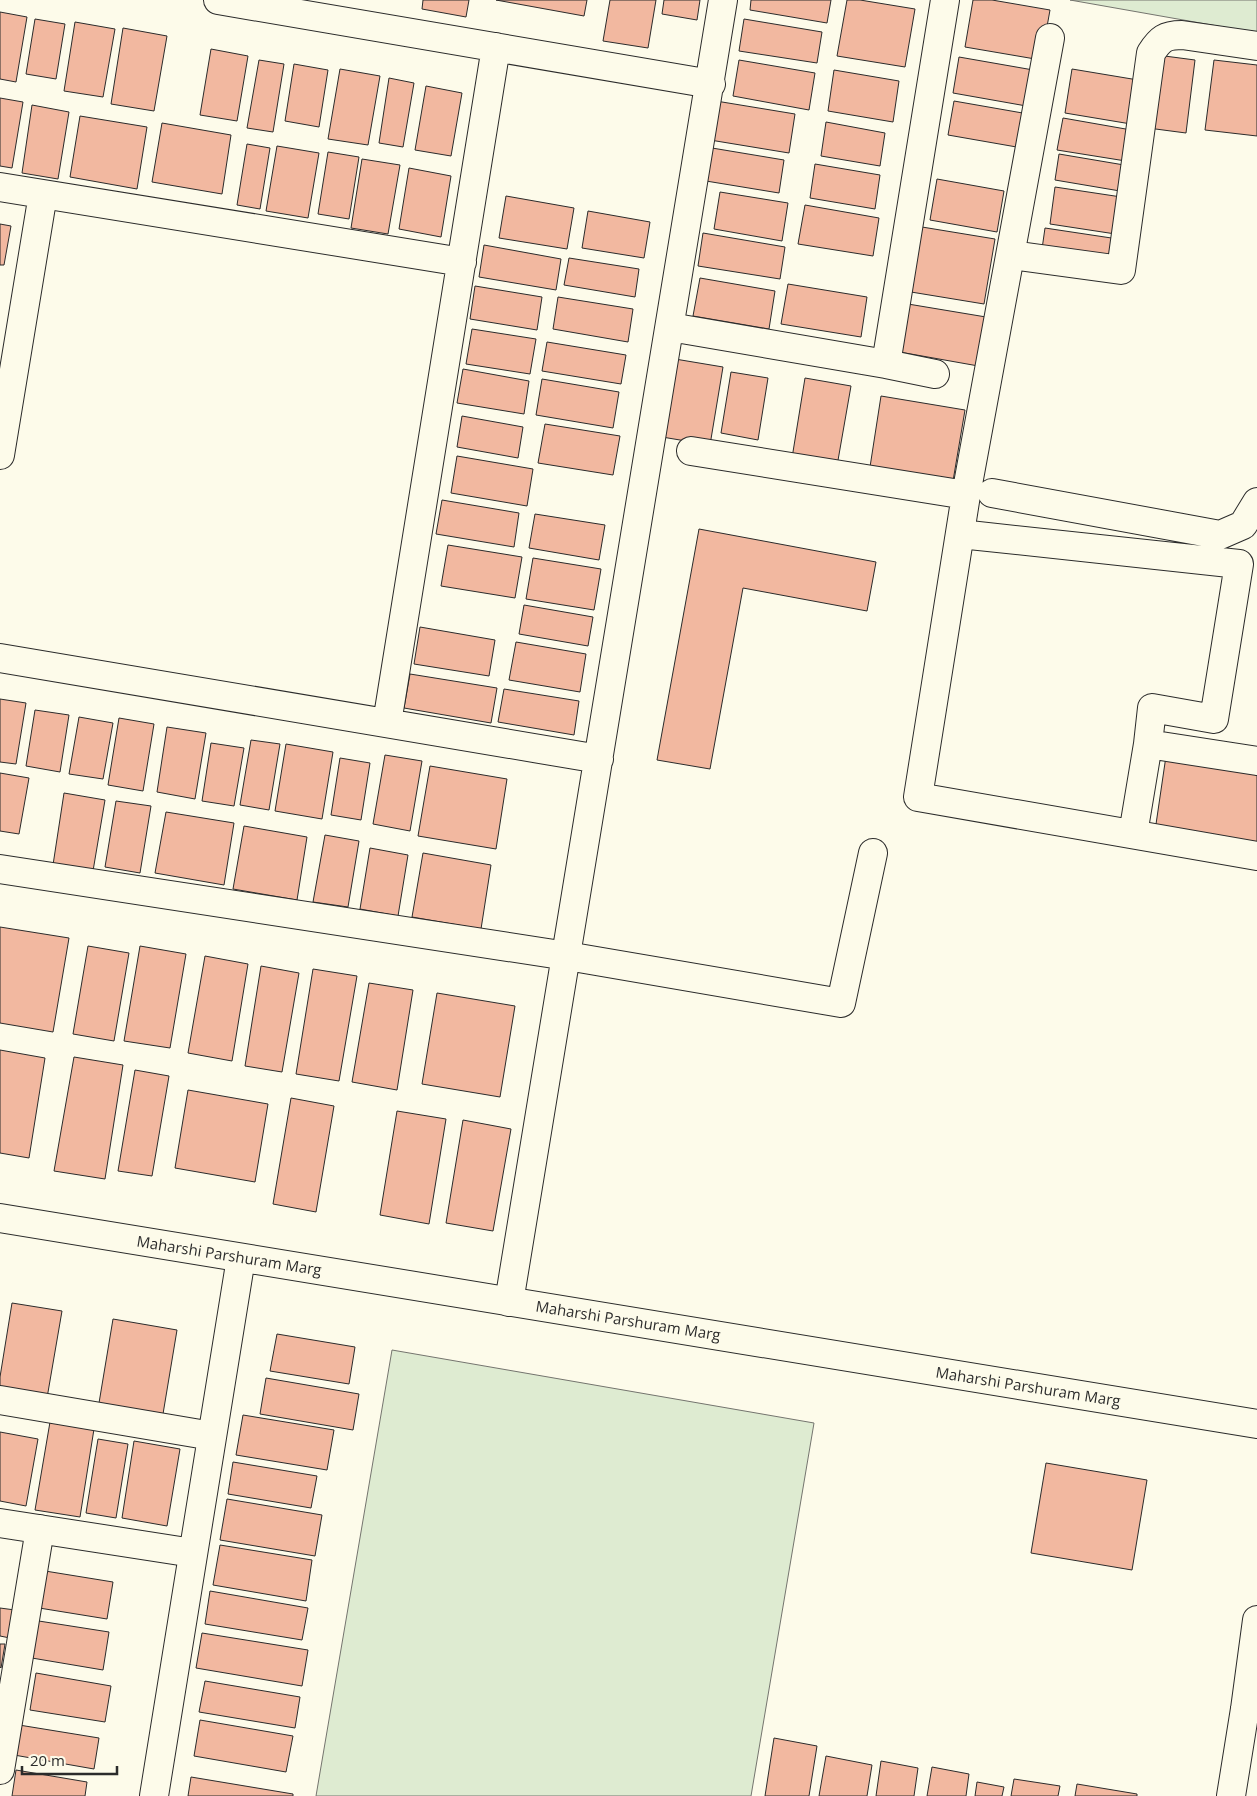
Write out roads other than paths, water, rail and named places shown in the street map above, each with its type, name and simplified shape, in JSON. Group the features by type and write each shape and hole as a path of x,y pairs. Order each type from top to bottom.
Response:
{"street":[{"path":"218,0 710,84"},
{"path":"510,1302 723,0"},
{"path":"886,364 945,0"},
{"path":"1011,255 1121,270 1151,53 1159,41 1170,35 1182,35 1257,46"},
{"path":"1050,38 1011,255 979,494 960,534 918,797 1257,856"},
{"path":"387,723 496,47"},
{"path":"0,187 462,262"},
{"path":"0,455 43,194"},
{"path":"670,327 935,374"},
{"path":"691,451 979,494 1220,534 1243,525 1257,502"},
{"path":"960,534 1238,564 1214,719 1152,708 1134,834"},
{"path":"0,658 599,759"},
{"path":"1148,744 1257,761"},
{"path":"0,869 567,956 841,1003 873,852"},
{"name":"Maharshi Parshuram Marg","path":"0,1218 1257,1424"},
{"path":"154,1796 241,1258"},
{"path":"0,1400 212,1436"},
{"path":"0,1523 193,1553"},
{"path":"1,1758 40,1529"},
{"path":"1231,1796 1251,1710 1257,1620"}]}
